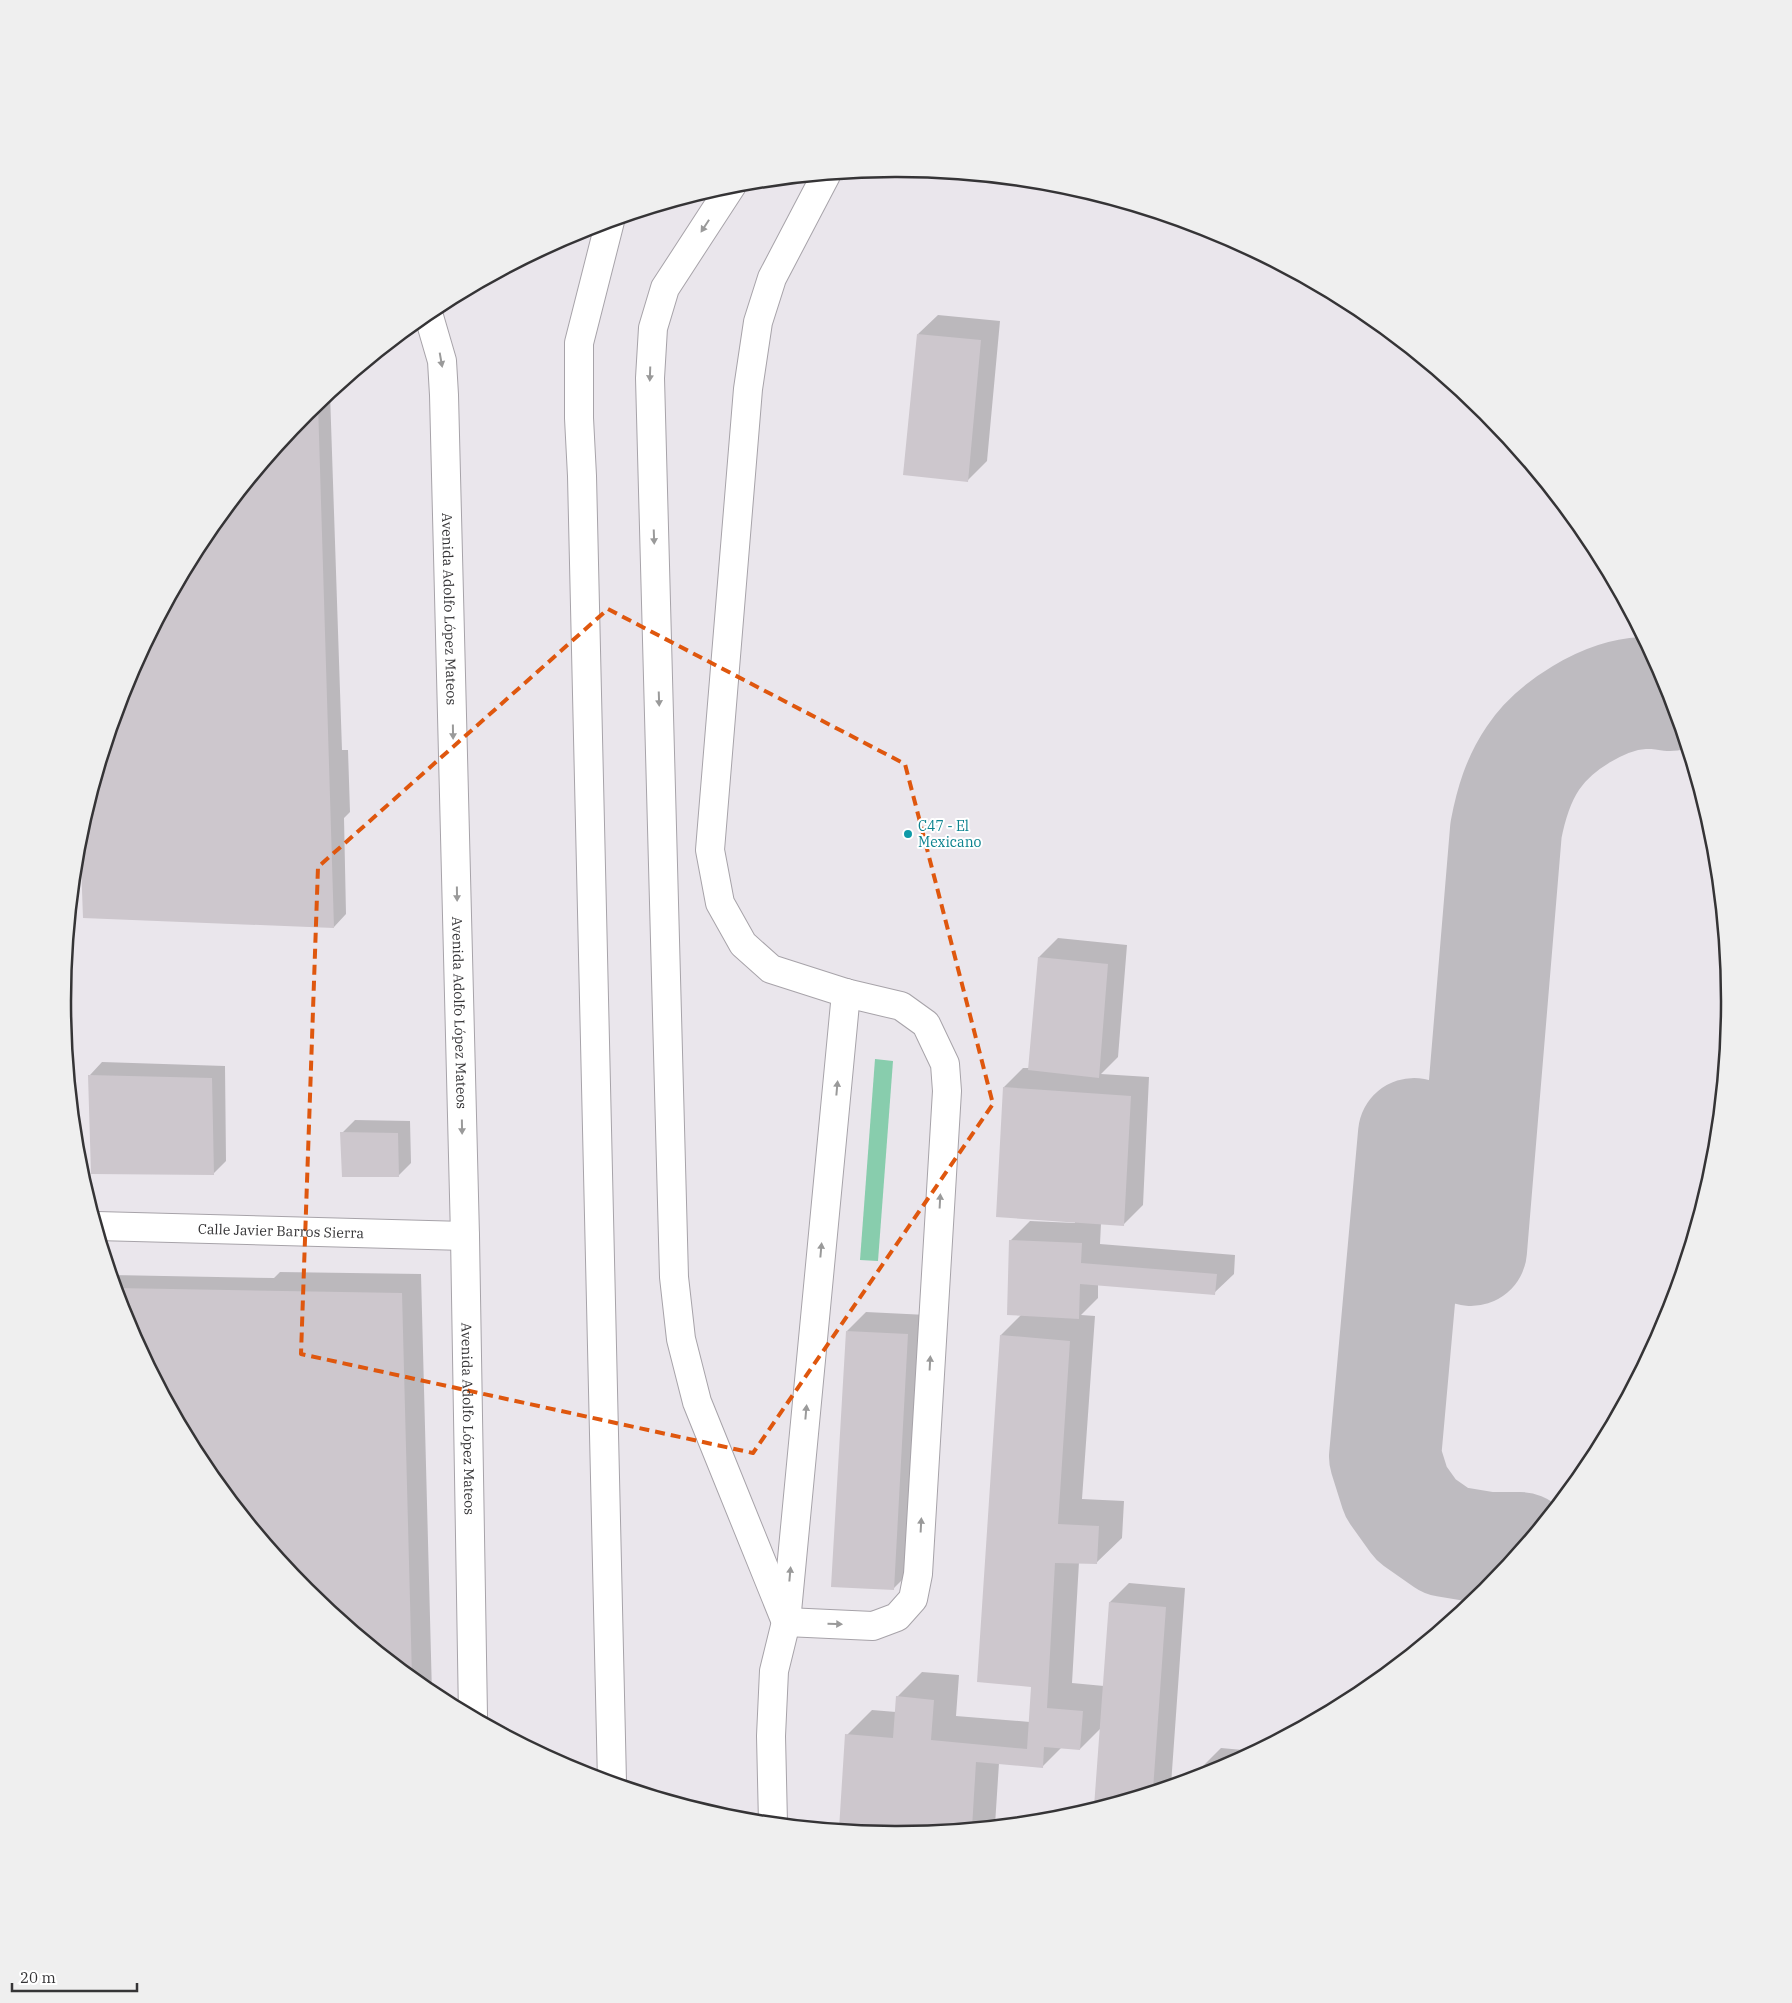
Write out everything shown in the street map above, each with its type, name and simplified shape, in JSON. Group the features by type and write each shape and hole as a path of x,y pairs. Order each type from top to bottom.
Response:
{"street":[{"path":"786,1622 873,1626 897,1617 913,1599 918,1574 946,1101 945,1064 926,1024 901,1006 846,993 771,969 743,944 720,903 710,850 748,389 758,322 772,278 823,181"},
{"path":"725,195 665,288 653,328 651,353 650,378 674,1277 681,1339 697,1402 786,1622"},
{"path":"608,230 579,343 579,418 584,545 612,1775"},
{"name":"Avenida Adolfo López Mateos","path":"430,321 442,361 444,395 465,1236 473,1709"},
{"path":"773,1816 771,1736 774,1672 786,1622 846,993"},
{"name":"Calle Javier Barros Sierra","path":"102,1226 465,1236"}],"highlighted area":[{"path":"608,609 905,764 993,1104 753,1453 301,1354 318,867"}],"green space":[{"path":"875,1059 893,1061 878,1261 860,1260"}],"building":[{"path":"917,334 981,340 968,482 903,475"},
{"path":"318,413 334,928 83,918 81,874 99,788 115,736 134,686 156,637 210,543 242,499 276,458"},
{"path":"1038,957 1108,964 1099,1078 1028,1070"},
{"path":"88,1075 212,1078 214,1175 91,1174"},
{"path":"1003,1087 1131,1096 1124,1226 996,1217"},
{"path":"340,1132 398,1133 399,1177 342,1177"},
{"path":"1009,1240 1082,1243 1081,1263 1217,1274 1215,1295 1080,1284 1079,1319 1007,1315"},
{"path":"123,1288 402,1293 412,1669 352,1622 313,1585 242,1504 210,1460 182,1414 156,1366"},
{"path":"846,1331 908,1334 894,1590 831,1587"},
{"path":"1000,1335 1070,1341 1058,1524 1099,1526 1097,1564 1055,1563 1047,1708 1083,1711 1080,1750 1044,1747 1043,1768 976,1762 972,1822 896,1826 839,1824 845,1734 893,1738 896,1696 934,1700 931,1740 1027,1749 1031,1687 977,1682"},
{"path":"1109,1602 1166,1607 1153,1784 1094,1801"}],"taxiway":[{"path":"1471,1250 1506,830 1516,792 1528,766 1542,746 1581,714 1612,699 1628,695 1643,693 1661,694"},
{"path":"1414,1134 1385,1457 1396,1492 1416,1520 1446,1541 1488,1548 1513,1548"}],"place":[{"name":"C47 - El Mexicano","path":"908,834"}]}
